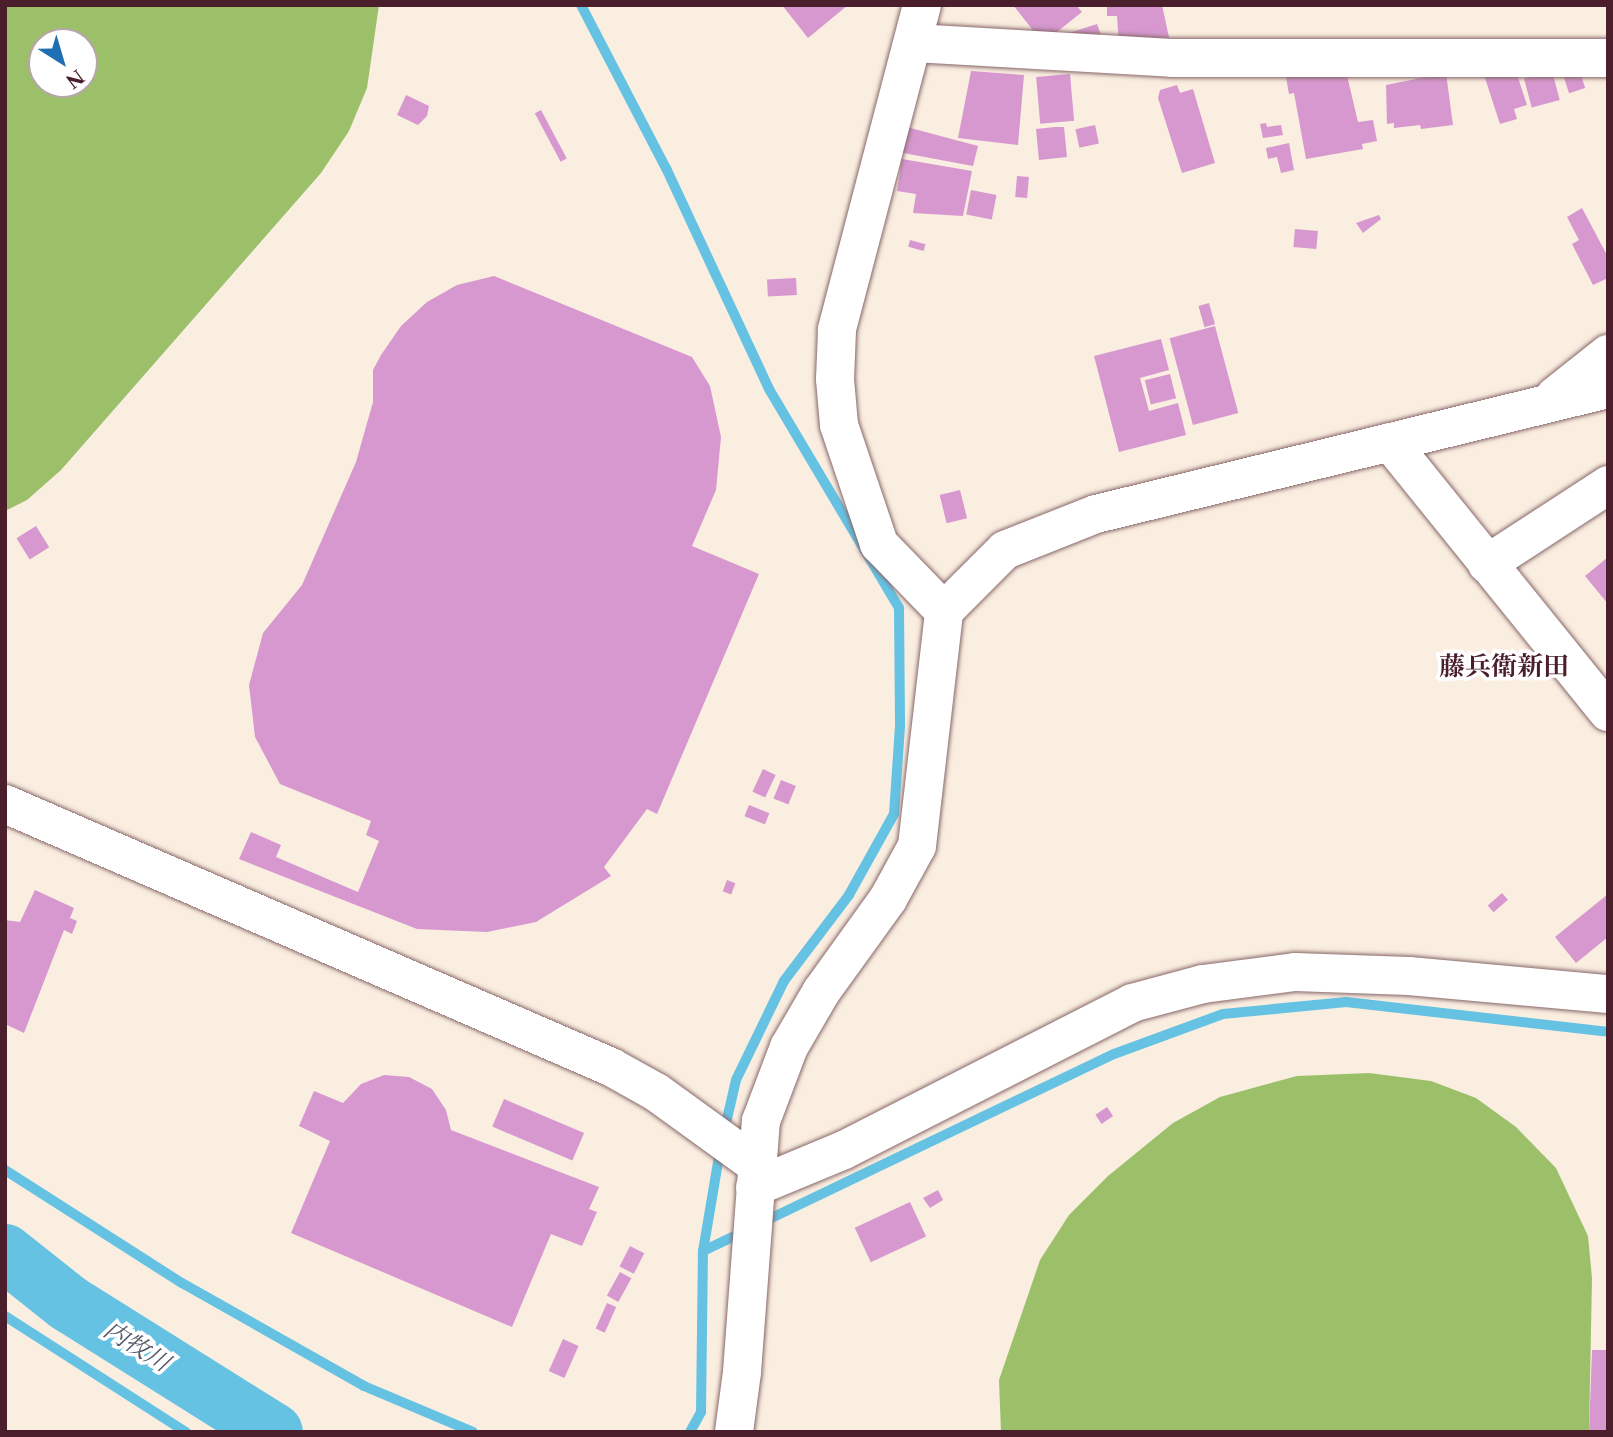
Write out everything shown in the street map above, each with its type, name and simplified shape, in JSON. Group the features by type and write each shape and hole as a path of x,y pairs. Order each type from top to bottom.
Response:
{"street":[{"path":"922,5 837,330 839,425 879,544 937,603"},
{"path":"914,43 1172,58 1608,58"},
{"path":"1545,403 1608,355"},
{"path":"734,1432 742,1372 749,1168 761,1121 789,1046 821,992 888,899 917,846 937,603 1005,550 1096,514 1608,389"},
{"path":"1390,442 1608,712"},
{"path":"1487,564 1608,485"},
{"path":"10,809 611,1067 702,1124 749,1168"},
{"path":"749,1168 844,1150 1132,1003 1203,984 1295,972 1409,976 1608,994"}],"green space":[{"path":"5,5 379,5 367,88 349,131 321,173 61,470 27,500 5,511"},
{"path":"1369,1073 1431,1081 1476,1098 1516,1127 1556,1168 1588,1236 1592,1278 1589,1432 1001,1432 999,1380 1040,1260 1069,1215 1108,1176 1173,1123 1220,1097 1297,1076"}],"building":[{"path":"782,5 848,5 808,38"},
{"path":"1013,5 1076,5 1082,12 1043,43"},
{"path":"1107,5 1162,5 1170,42 1119,44 1117,16 1107,16"},
{"path":"1097,24 1103,41 1069,33"},
{"path":"1514,65 1527,105 1514,109 1517,119 1500,124 1484,75"},
{"path":"1345,67 1358,122 1373,120 1377,141 1362,144 1363,149 1306,159 1294,93 1289,94 1286,77"},
{"path":"1579,69 1585,88 1569,93 1563,74"},
{"path":"971,71 1024,75 1018,145 958,138"},
{"path":"1552,71 1560,100 1532,107 1524,79"},
{"path":"1446,73 1453,125 1421,129 1420,125 1394,128 1394,123 1387,124 1386,85"},
{"path":"1070,74 1074,121 1040,124 1036,77"},
{"path":"1177,85 1180,93 1193,89 1215,163 1182,173 1158,98 1160,90"},
{"path":"406,95 429,106 427,116 418,125 397,115"},
{"path":"541,110 567,159 561,162 535,113"},
{"path":"1266,123 1267,127 1281,125 1283,135 1263,138 1260,124"},
{"path":"1095,125 1099,144 1079,148 1075,129"},
{"path":"903,126 978,146 973,166 898,152"},
{"path":"1064,127 1067,157 1039,160 1036,129"},
{"path":"1289,143 1294,170 1281,173 1277,157 1268,159 1266,148"},
{"path":"902,159 972,171 963,216 913,213 916,194 897,191"},
{"path":"1017,176 1029,177 1027,198 1015,197"},
{"path":"971,190 997,195 992,220 966,215"},
{"path":"1582,208 1608,257 1608,278 1593,285 1572,244 1579,240 1567,217"},
{"path":"1379,215 1381,219 1363,233 1356,223"},
{"path":"1295,229 1318,231 1316,249 1293,247"},
{"path":"910,240 925,244 924,251 908,247"},
{"path":"494,276 692,357 710,386 721,437 716,490 692,546 759,574 657,814 647,809 604,867 611,876 536,922 487,932 417,929 239,859 251,832 281,845 276,857 358,892 379,841 366,835 371,821 280,784 255,737 249,685 263,633 302,585 356,462 373,402 373,370 381,355 401,326 427,302 457,285"},
{"path":"796,278 797,295 768,296 767,280"},
{"path":"1209,303 1215,324 1204,327 1198,306"},
{"path":"1215,326 1238,413 1193,425 1170,338"},
{"path":"1161,339 1169,370 1140,378 1149,411 1178,403 1186,435 1119,452 1094,356"},
{"path":"1170,374 1176,398 1151,405 1145,380"},
{"path":"960,490 967,518 947,523 940,495"},
{"path":"36,526 49,547 30,559 16,538"},
{"path":"1608,557 1608,604 1585,576"},
{"path":"763,769 776,775 765,798 752,792"},
{"path":"781,780 796,786 788,805 774,799"},
{"path":"749,805 769,813 765,824 745,816"},
{"path":"727,880 735,883 731,894 723,891"},
{"path":"35,890 74,908 70,918 77,921 72,934 64,930 24,1033 5,1024 5,920 20,922"},
{"path":"1502,893 1508,900 1494,912 1488,905"},
{"path":"1608,894 1608,937 1576,963 1555,937"},
{"path":"384,1075 409,1077 432,1089 446,1110 451,1130 599,1187 589,1209 597,1212 582,1246 551,1234 512,1327 291,1233 330,1141 299,1126 314,1091 343,1103 361,1084"},
{"path":"504,1099 584,1133 572,1161 492,1127"},
{"path":"1107,1107 1113,1116 1102,1124 1095,1115"},
{"path":"938,1190 943,1200 930,1208 923,1198"},
{"path":"910,1202 926,1236 871,1262 855,1228"},
{"path":"630,1246 644,1253 634,1274 620,1266"},
{"path":"620,1272 631,1278 618,1302 607,1296"},
{"path":"607,1303 616,1307 605,1333 596,1329"},
{"path":"563,1339 579,1346 564,1378 549,1371"},
{"path":"1592,1350 1608,1350 1608,1432 1589,1432"}],"waterway":[{"path":"581,5 666,168 769,389 899,608 900,726 894,814 849,895 784,981 736,1080 724,1132"},
{"path":"763,1222 1114,1054 1223,1014 1346,1002 1608,1032"},
{"path":"690,1432 701,1412 703,1251 720,1150"},
{"path":"5,1170 182,1283 364,1386 473,1432"},
{"path":"703,1251 743,1232"},
{"name":"内牧川","path":"5,1253 68,1303 274,1432"},
{"path":"5,1316 186,1432"}],"district":[{"name":"藤兵衛新田","path":"1504,667"}]}
